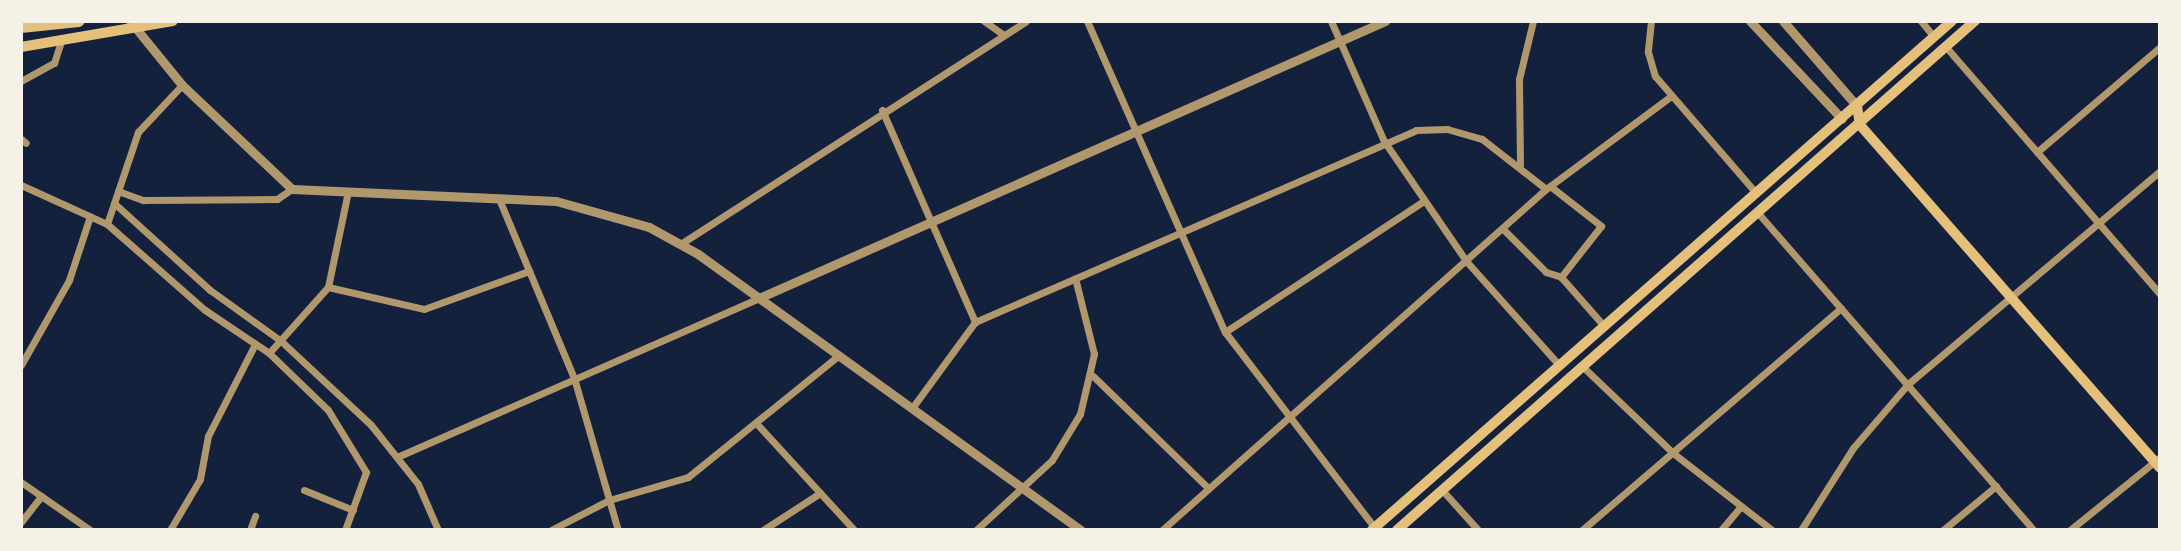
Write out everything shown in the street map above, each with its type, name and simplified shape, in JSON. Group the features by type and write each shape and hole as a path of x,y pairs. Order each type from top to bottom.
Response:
{"highway":[{"path":"21,27 79,21"}],"main road":[{"path":"21,47 131,25 173,21"},
{"path":"1373,529 1952,21"},
{"path":"1398,530 1975,21"},
{"path":"1857,106 1860,125 2007,295 2158,463"},
{"path":"1842,120 1860,125"}],"street":[{"path":"984,21 1004,35"},
{"path":"682,243 881,110 1026,21"},
{"path":"1087,21 1225,332 1373,529"},
{"path":"1331,21 1384,141 1466,262 1559,365"},
{"path":"397,457 1385,21"},
{"path":"1520,164 1519,79 1533,21"},
{"path":"1651,21 1650,63 1670,97 1756,192"},
{"path":"1750,21 1842,120"},
{"path":"1783,21 1857,106"},
{"path":"1921,21 1934,37"},
{"path":"131,25 182,85 292,189 347,196 499,199 606,211 682,243 1081,530"},
{"path":"21,81 54,63 61,41"},
{"path":"1946,47 2160,294"},
{"path":"2037,152 2160,47"},
{"path":"107,224 138,132 182,85"},
{"path":"1162,530 1548,187 1670,97"},
{"path":"881,110 975,322"},
{"path":"912,408 975,322 1384,141 1447,129 1482,139 1520,164 1601,226 1561,277"},
{"path":"1804,528 1853,448 1908,384 2007,295 2096,220 2160,171"},
{"path":"21,185 107,224 205,310 269,353 328,410 366,472 345,530"},
{"path":"118,191 143,200 277,199 292,189"},
{"path":"269,353 328,288 347,196"},
{"path":"499,199 575,378 618,530"},
{"path":"1225,332 1424,201"},
{"path":"114,203 211,290 281,341 397,457 426,498 438,530"},
{"path":"1758,214 2034,530"},
{"path":"21,365 69,281 90,216"},
{"path":"1503,229 1546,272 1561,277 1604,326"},
{"path":"328,288 424,309 529,271"},
{"path":"976,530 1023,488 1063,446 1093,376 1091,330 1075,278"},
{"path":"1582,530 1841,307"},
{"path":"170,530 200,479 208,436 255,344"},
{"path":"551,530 609,500 688,477 838,356"},
{"path":"1582,366 1673,453 1772,530"},
{"path":"1093,376 1208,488"},
{"path":"757,424 854,530"},
{"path":"2070,530 2158,463"},
{"path":"21,482 90,530"},
{"path":"1943,530 1996,486"},
{"path":"304,490 353,510"},
{"path":"1443,491 1478,530"},
{"path":"763,530 820,493"},
{"path":"21,523 41,496"},
{"path":"1721,530 1741,506"},
{"path":"250,530 255,516"}]}
